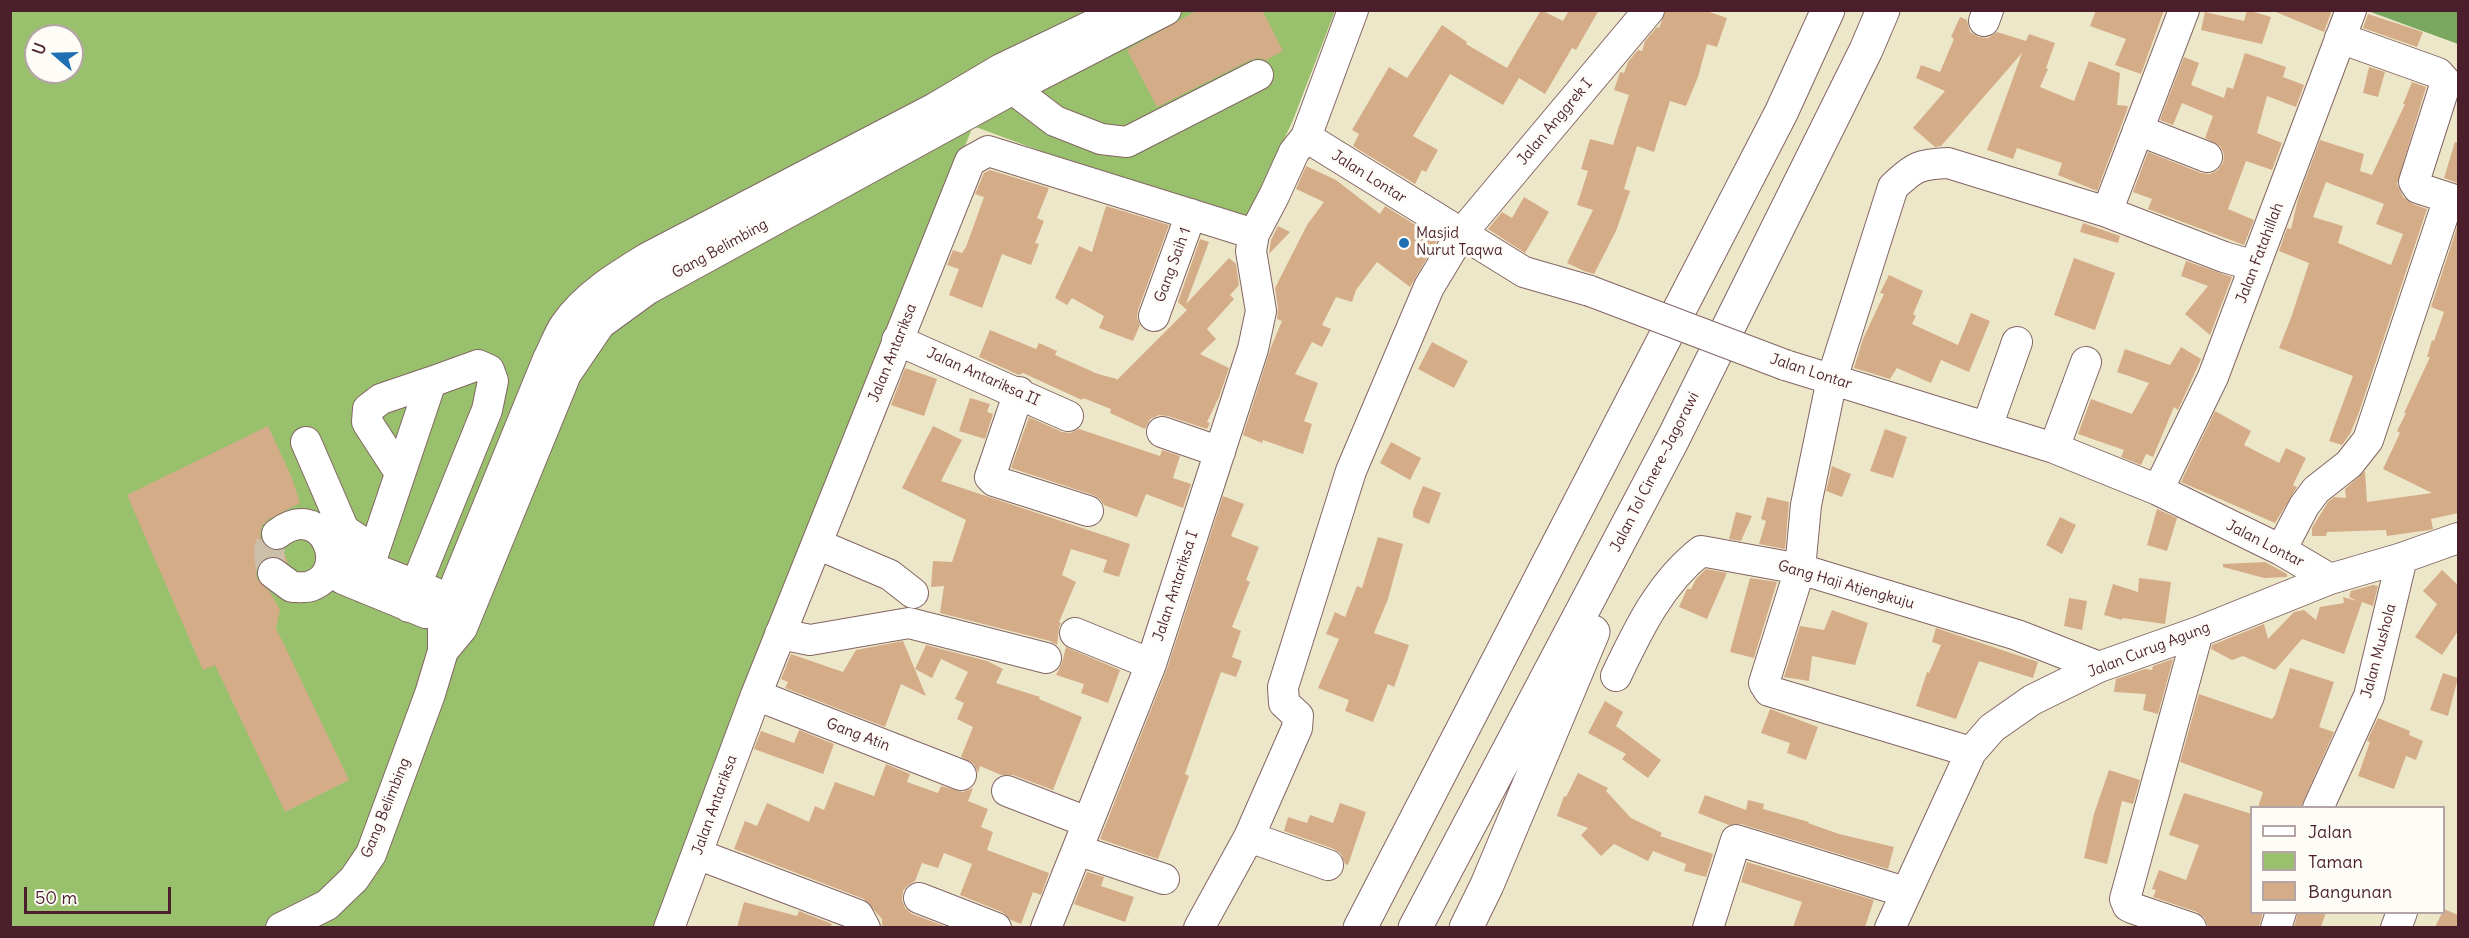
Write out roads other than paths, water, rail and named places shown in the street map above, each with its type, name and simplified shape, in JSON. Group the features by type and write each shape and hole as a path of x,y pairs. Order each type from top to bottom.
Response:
{"highway":[{"path":"1360,927 1781,113 1828,10"},
{"name":"Jalan Tol Cinere–Jagorawi","path":"1415,927 1673,439 1856,71 1883,10"},
{"path":"1466,927 1487,885 1673,439"},
{"path":"1351,927 1407,835"}],"street":[{"name":"Gang Belimbing","path":"1007,79 1124,10"},
{"name":"Gang Belimbing","path":"281,927 327,905 354,879 371,854 548,359 564,326 591,313 613,280 649,257 935,108 1166,10"},
{"path":"1254,234 1294,152 1306,137 1353,10"},
{"name":"Jalan Anggrek I","path":"1199,927 1249,837 1298,728 1298,716 1284,704 1283,687 1352,471 1429,287 1461,234 1648,10"},
{"path":"2107,212 2184,10"},
{"name":"Jalan Fatahillah","path":"2158,490 2213,377 2351,10"},
{"path":"2281,550 2304,506 2316,490 2349,464 2367,440 2454,200 2418,188 2414,182 2446,82 2438,73 2340,38"},
{"path":"1007,79 1055,121 1101,139 1127,142 1258,75"},
{"path":"1047,168 1055,121"},
{"path":"2138,130 2207,157"},
{"name":"Jalan Lontar","path":"1306,137 1524,272 1590,291 1785,365 2054,448 2158,490 2281,550 2331,579"},
{"name":"Jalan Antariksa","path":"669,927 756,695 970,161 988,151 1254,234"},
{"path":"1971,752 1769,691 1764,683 1800,569 1806,505 1832,379 1893,187 1910,170 1928,164 1948,163 2107,212 2224,257 2256,266"},
{"name":"Gang Saih 1","path":"1154,316 1191,214"},
{"name":"Jalan Antariksa I","path":"1046,927 1150,664 1258,330 1261,310 1251,251 1254,234"},
{"name":"Jalan Antariksa II","path":"897,340 1019,392 1068,416"},
{"path":"1987,427 2017,342"},
{"path":"2054,448 2086,362"},
{"path":"400,473 367,422 368,409 381,399 478,365 489,370 493,381 487,410 412,596"},
{"path":"368,568 431,382"},
{"path":"1019,392 990,477 994,481 1088,511"},
{"path":"1162,432 1220,452"},
{"path":"306,442 344,530 368,568"},
{"path":"273,573 292,587 312,586 330,563 324,534 307,524 288,525 277,534"},
{"name":"Jalan Curug Agung","path":"1890,927 1971,752 1992,728 2032,700 2099,667 2198,632 2331,579 2402,558 2458,538"},
{"path":"817,544 890,575 914,593"},
{"name":"Gang Haji Atjengkuju","path":"1616,676 1659,593 1683,565 1701,551 1800,569 2017,635 2099,667"},
{"name":"Jalan Mushola","path":"2318,806 2368,696 2402,558"},
{"path":"330,563 368,568 412,596 457,614"},
{"path":"780,634 810,640 909,623 1046,658"},
{"path":"2191,927 2132,908 2128,906 2125,899 2198,632"},
{"path":"1086,638 1150,664"},
{"name":"Gang Atin","path":"756,695 961,775"},
{"path":"1007,790 1082,836 1164,879"},
{"path":"1249,837 1328,865"},
{"path":"1708,927 1736,840 1905,892"},
{"path":"698,854 858,915 865,927"},
{"path":"919,898 996,927"}],"tunnel":[{"path":"273,573 269,553 271,543 277,534"}],"place":[{"name":"Masjid Nurut Taqwa","path":"1404,243"}]}
